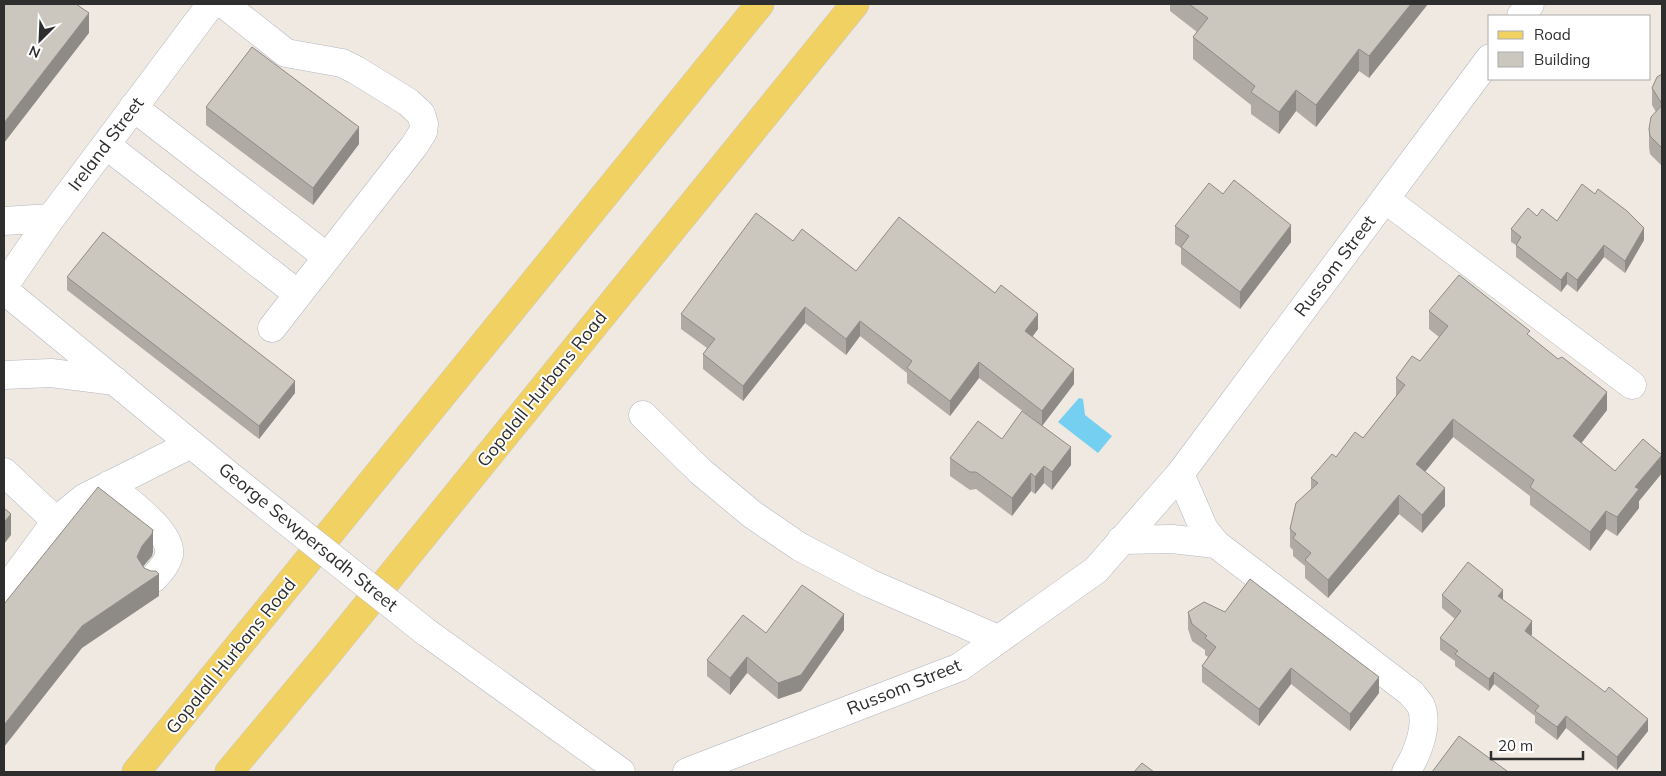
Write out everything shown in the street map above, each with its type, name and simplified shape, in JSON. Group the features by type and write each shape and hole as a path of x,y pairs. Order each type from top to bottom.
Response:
{"main road":[{"name":"Gopalall Hurbans Road","path":"136,772 760,4"},
{"name":"Gopalall Hurbans Road","path":"229,772 325,657 854,4"}],"street":[{"name":"Ireland Street","path":"4,286 51,218 212,4"},
{"path":"224,4 286,54 303,58 323,59 349,67 408,102 421,114 424,124 423,132 414,146 272,328"},
{"path":"1522,15 1530,4"},
{"name":"Russom Street","path":"687,772 960,666 1096,570 1180,474 1488,61"},
{"path":"133,107 327,257"},
{"path":"106,145 298,294"},
{"path":"1385,199 1632,385"},
{"path":"4,221 51,218"},
{"name":"George Sewpersadh Street","path":"4,290 236,481 426,632 621,772"},
{"path":"4,375 50,373 116,381"},
{"path":"642,415 700,471 753,515 800,546 869,583 998,640"},
{"path":"4,592 56,521 84,498 191,444"},
{"path":"4,472 56,521"},
{"path":"1180,474 1204,529 1216,544 1412,693 1421,707 1423,726 1419,747 1406,772"},
{"path":"109,485 161,530 167,540 169,557 165,566 154,578"},
{"path":"1121,540 1172,539 1216,544"}],"water":[{"path":"1079,398 1083,399 1085,415 1112,436 1098,453 1058,422"}],"building":[{"path":"4,4 76,4 89,13 4,123"},
{"path":"1189,4 1411,4 1369,56 1359,49 1316,105 1296,90 1279,112 1251,92 1255,86 1193,37 1208,18"},
{"path":"252,47 359,127 313,188 206,107"},
{"path":"1662,74 1662,104 1652,88 1657,77"},
{"path":"1662,105 1662,148 1650,136 1649,129 1651,117"},
{"path":"1234,180 1291,225 1240,292 1181,247 1189,236 1175,226 1209,183 1223,194"},
{"path":"1582,184 1595,194 1598,189 1627,211 1644,228 1625,261 1604,245 1577,280 1567,272 1561,280 1516,245 1521,237 1511,229 1528,208 1537,216 1542,209 1557,221"},
{"path":"756,213 793,241 802,229 856,271 899,217 995,293 1001,285 1038,314 1025,331 1074,369 1042,411 979,362 950,401 907,368 912,361 860,321 846,339 805,307 743,386 703,354 715,339 681,314"},
{"path":"103,232 295,381 259,426 67,277"},
{"path":"1459,275 1530,331 1527,334 1558,359 1562,357 1607,392 1573,436 1615,471 1643,439 1662,455 1635,487 1639,489 1617,517 1606,511 1590,532 1530,487 1534,480 1453,419 1416,464 1445,488 1422,515 1399,495 1328,580 1305,560 1311,553 1293,538 1296,534 1290,529 1296,503 1318,483 1311,478 1332,454 1336,457 1355,432 1363,438 1405,385 1396,378 1412,356 1420,361 1448,326 1429,311"},
{"path":"1022,411 1071,447 1052,472 1044,466 1035,477 1031,473 1012,498 976,472 970,472 950,458 978,421 1002,439"},
{"path":"98,487 153,530 137,557 144,568 156,571 159,574 82,626 4,725 4,604"},
{"path":"4,508 11,514 4,522"},
{"path":"1468,562 1503,590 1498,596 1532,621 1525,631 1605,692 1609,687 1648,719 1617,757 1566,716 1557,727 1535,711 1539,706 1494,672 1489,679 1455,654 1458,651 1440,638 1461,611 1442,595"},
{"path":"1250,579 1379,677 1350,714 1291,668 1259,709 1202,666 1216,647 1205,638 1207,636 1192,624 1188,612 1204,602 1225,612"},
{"path":"802,585 844,614 801,675 778,683 747,657 730,678 707,660 743,615 766,633"},
{"path":"1459,736 1507,771 1432,772"},
{"path":"1142,763 1154,772 1134,772"}]}
